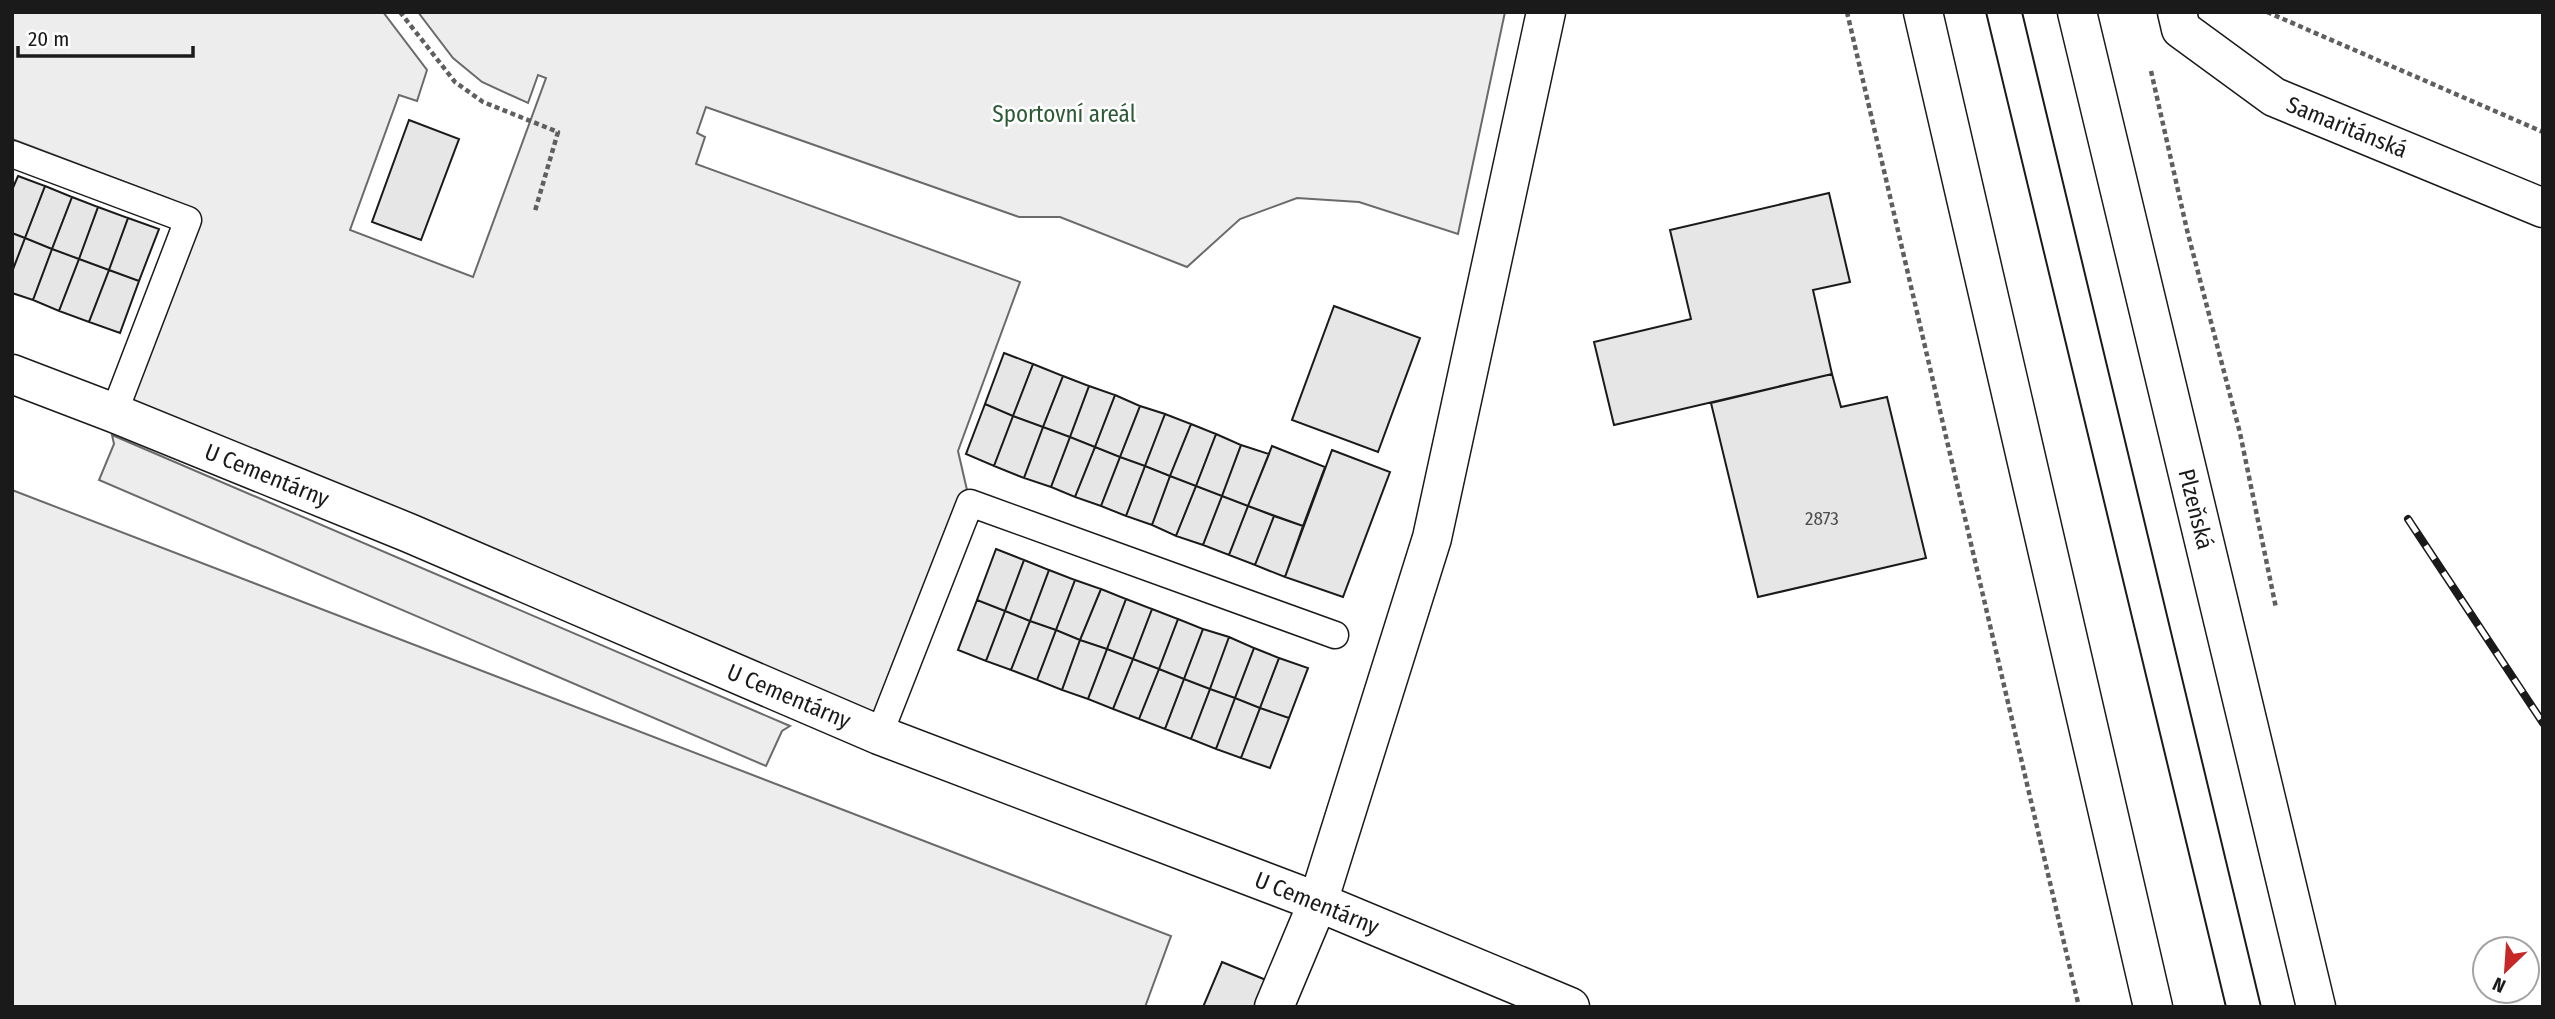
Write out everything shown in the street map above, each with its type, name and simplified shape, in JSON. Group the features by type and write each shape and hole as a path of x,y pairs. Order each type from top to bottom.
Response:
{"street":[{"path":"1273,1007 1318,902 1432,538 1546,12"},
{"path":"1923,12 2153,1007"},
{"name":"Plzeňská","path":"2077,12 2316,1007"},
{"name":"Samaritánská","path":"2177,12 2180,29 2274,97 2543,208"},
{"name":"U Cementárny","path":"12,374 409,533 879,735 1318,902 1570,1007"}],"lane":[{"path":"12,154 188,220 114,413"},
{"path":"879,735 970,503 1335,635"}],"path":[{"path":"400,12 455,82 483,102 558,132 535,211"},
{"path":"1847,12 2080,1007"},
{"path":"2267,12 2543,132"}],"shaded area":[{"path":"12,12 383,12 427,70 417,101 399,95 350,230 473,277 546,78 538,75 528,103 482,82 453,58 418,12 1505,12 1458,234 1359,202 1297,198 1240,219 1187,267 1060,217 1019,217 706,107 697,133 705,137 696,164 1020,282 958,451 970,503 879,735 114,413 188,220 170,199 12,139"},
{"path":"112,435 790,726 782,731 766,766 99,480 114,444"},
{"path":"12,490 1171,936 1145,1007 12,1007"}],"building":[{"path":"409,120 459,139 421,240 372,222"},
{"path":"18,176 45,186 25,238 12,233 12,190"},
{"path":"45,186 72,197 52,249 25,238"},
{"path":"1829,193 1850,282 1813,290 1832,374 1614,425 1594,342 1691,319 1670,230"},
{"path":"72,197 98,207 79,259 52,249"},
{"path":"98,207 128,218 109,270 79,259"},
{"path":"128,218 159,229 139,281 109,270"},
{"path":"12,233 25,238 12,272"},
{"path":"25,238 52,249 33,300 12,293 12,272"},
{"path":"52,249 79,259 59,311 33,300"},
{"path":"79,259 109,270 89,322 59,311"},
{"path":"109,270 139,281 120,333 89,322"},
{"path":"1334,306 1420,338 1378,452 1292,420"},
{"path":"1004,353 1033,364 1013,416 985,404"},
{"path":"1033,364 1063,376 1043,427 1013,416"},
{"path":"1832,374 1841,407 1887,397 1926,558 1758,597 1711,403"},
{"path":"1063,376 1089,386 1070,437 1043,427"},
{"path":"1089,386 1115,395 1095,447 1070,437"},
{"path":"1115,395 1140,406 1120,457 1095,447"},
{"path":"985,404 1013,416 994,466 966,454"},
{"path":"1140,406 1165,414 1145,466 1120,457"},
{"path":"1165,414 1191,424 1170,476 1145,466"},
{"path":"1013,416 1043,427 1024,478 994,466"},
{"path":"1191,424 1216,434 1196,486 1170,476"},
{"path":"1043,427 1070,437 1051,487 1024,478"},
{"path":"1216,434 1241,445 1222,496 1196,486"},
{"path":"1070,437 1095,447 1075,497 1051,487"},
{"path":"1241,445 1269,454 1248,506 1222,496"},
{"path":"1272,446 1325,467 1303,526 1248,506"},
{"path":"1095,447 1120,457 1101,506 1075,497"},
{"path":"1332,450 1390,472 1343,597 1285,577"},
{"path":"1120,457 1145,466 1126,516 1101,506"},
{"path":"1145,466 1170,476 1152,525 1126,516"},
{"path":"1170,476 1196,486 1176,536 1152,525"},
{"path":"1196,486 1222,496 1203,545 1176,536"},
{"path":"1222,496 1248,506 1229,555 1203,545"},
{"path":"1248,506 1274,516 1255,565 1229,555"},
{"path":"1274,516 1303,526 1285,577 1255,565"},
{"path":"996,549 1024,560 1005,611 977,600"},
{"path":"1024,560 1049,570 1030,621 1005,611"},
{"path":"1049,570 1075,580 1056,630 1030,621"},
{"path":"1075,580 1101,589 1080,640 1056,630"},
{"path":"1101,589 1126,599 1107,649 1080,640"},
{"path":"1126,599 1152,609 1133,659 1107,649"},
{"path":"977,600 1005,611 986,661 958,650"},
{"path":"1152,609 1178,619 1159,669 1133,659"},
{"path":"1005,611 1030,621 1011,670 986,661"},
{"path":"1178,619 1203,629 1184,679 1159,669"},
{"path":"1030,621 1056,630 1037,680 1011,670"},
{"path":"1203,629 1229,637 1210,689 1184,679"},
{"path":"1056,630 1080,640 1062,690 1037,680"},
{"path":"1229,637 1254,648 1235,698 1210,689"},
{"path":"1080,640 1107,649 1088,699 1062,690"},
{"path":"1254,648 1279,658 1260,708 1235,698"},
{"path":"1107,649 1133,659 1113,709 1088,699"},
{"path":"1279,658 1308,668 1289,718 1260,708"},
{"path":"1133,659 1159,669 1139,719 1113,709"},
{"path":"1159,669 1184,679 1165,729 1139,719"},
{"path":"1184,679 1210,689 1191,739 1165,729"},
{"path":"1210,689 1235,698 1216,749 1191,739"},
{"path":"1235,698 1260,708 1241,758 1216,749"},
{"path":"1260,708 1289,718 1270,768 1241,758"},
{"path":"1222,962 1271,982 1261,1007 1203,1007"}],"tram line":[{"path":"1986,12 2226,1007"},
{"path":"2022,12 2261,1007"}],"railway":[{"path":"2408,519 2543,723"}],"park label":[{"name":"Sportovní areál","path":"1064,114"}]}
